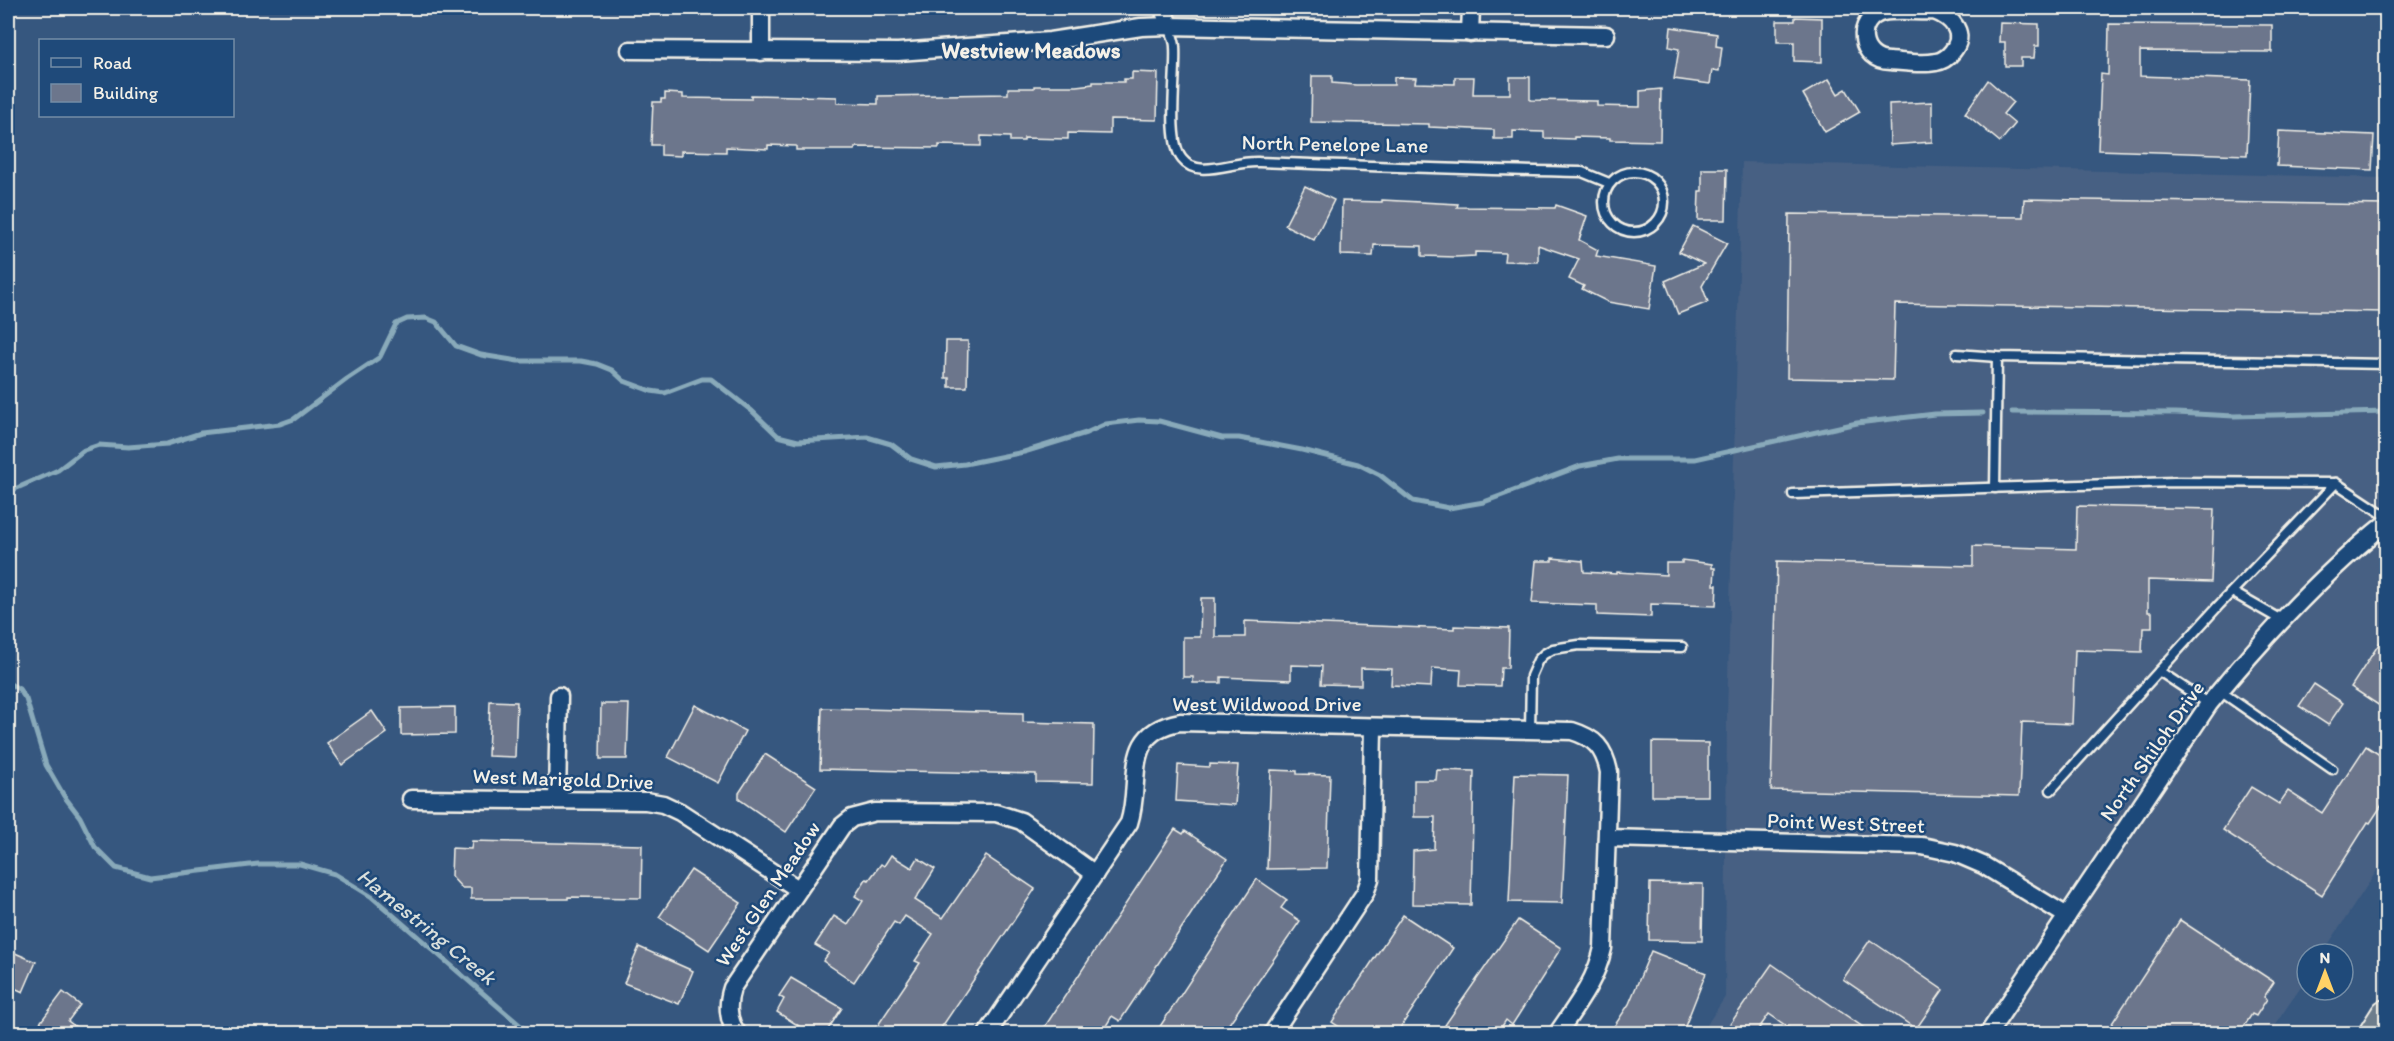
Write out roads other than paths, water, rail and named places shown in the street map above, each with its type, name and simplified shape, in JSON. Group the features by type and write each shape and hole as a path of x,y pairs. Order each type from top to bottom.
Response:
{"highway":[{"path":"2374,1034 2386,1015"}],"street":[{"path":"761,8 761,52"},
{"name":"North Penelope Lane","path":"1163,8 1169,26"},
{"path":"1470,33 1471,8"},
{"path":"1912,10 1934,11 1953,22 1958,30 1958,40 1948,56 1937,62 1880,61 1869,54 1864,44 1864,30 1870,19 1882,12 1912,10"},
{"path":"630,50 898,52 1050,41 1141,27 1169,26 1606,35"},
{"name":"North Shiloh Drive","path":"1988,1034 2214,698 2281,620 2350,552 2386,523"},
{"path":"557,799 560,696"},
{"name":"West Wildwood Drive","path":"987,1034 1129,823 1134,808 1137,759 1142,742 1152,731 1165,724 1180,722 1572,731 1586,735 1598,745 1606,758 1609,772 1603,948 1591,984 1557,1034"},
{"path":"1272,1034 1365,893 1370,879 1373,728"},
{"name":"West Marigold Drive","path":"411,799 557,799 646,801 663,804 680,812 798,889"},
{"name":"West Glen Meadow","path":"738,1034 731,1021 729,1010 729,997 737,980 842,826 852,818 875,812 996,813 1021,821 1095,874"},
{"name":"Point West Street","path":"1607,838 1922,846 1955,853 1983,865 2067,916"}],"lane":[{"name":"North Penelope Lane","path":"1169,26 1175,45 1174,144 1182,160 1196,170 1209,170 1245,161 1374,168 1582,172 1609,183"},
{"path":"1625,172 1644,173 1652,177 1663,193 1664,202 1658,220 1642,231 1623,231 1615,226 1604,210 1605,191 1609,183 1625,172"},
{"path":"1957,354 1997,357 2386,364"},
{"path":"1995,488 1997,357"},
{"path":"1794,494 2174,482 2336,483 2386,516"},
{"path":"2051,790 2232,592 2336,483"},
{"path":"2232,592 2281,620"},
{"path":"1530,730 1531,676 1538,660 1553,649 1579,645 1682,647"},
{"path":"2159,671 2214,698 2332,769"}],"waterway":[{"path":"8,492 58,470 84,450 99,445 128,447 167,444 201,433 280,424 294,419 380,357 396,324 407,319 426,318 436,322 456,346 481,355 518,361 581,361 597,364 612,370 624,381 651,391 665,393 702,379 711,379 752,411 778,436 798,441 867,437 891,444 911,459 936,467 965,464 1024,452 1086,433 1106,424 1139,420 1159,421 1222,438 1239,438 1302,450 1358,464 1380,475 1413,501 1449,508 1484,502 1580,466 1618,459 1695,459 1857,423 1935,414 1983,413"},
{"path":"2012,412 2176,413 2234,416 2386,412"},
{"name":"Hamestring Creek","path":"8,683 19,689 26,699 46,765 64,796 80,817 95,847 116,868 150,877 258,864 300,864 335,874 372,897 530,1034"}],"district":[{"name":"Westview Meadows","path":"1031,50"}]}
